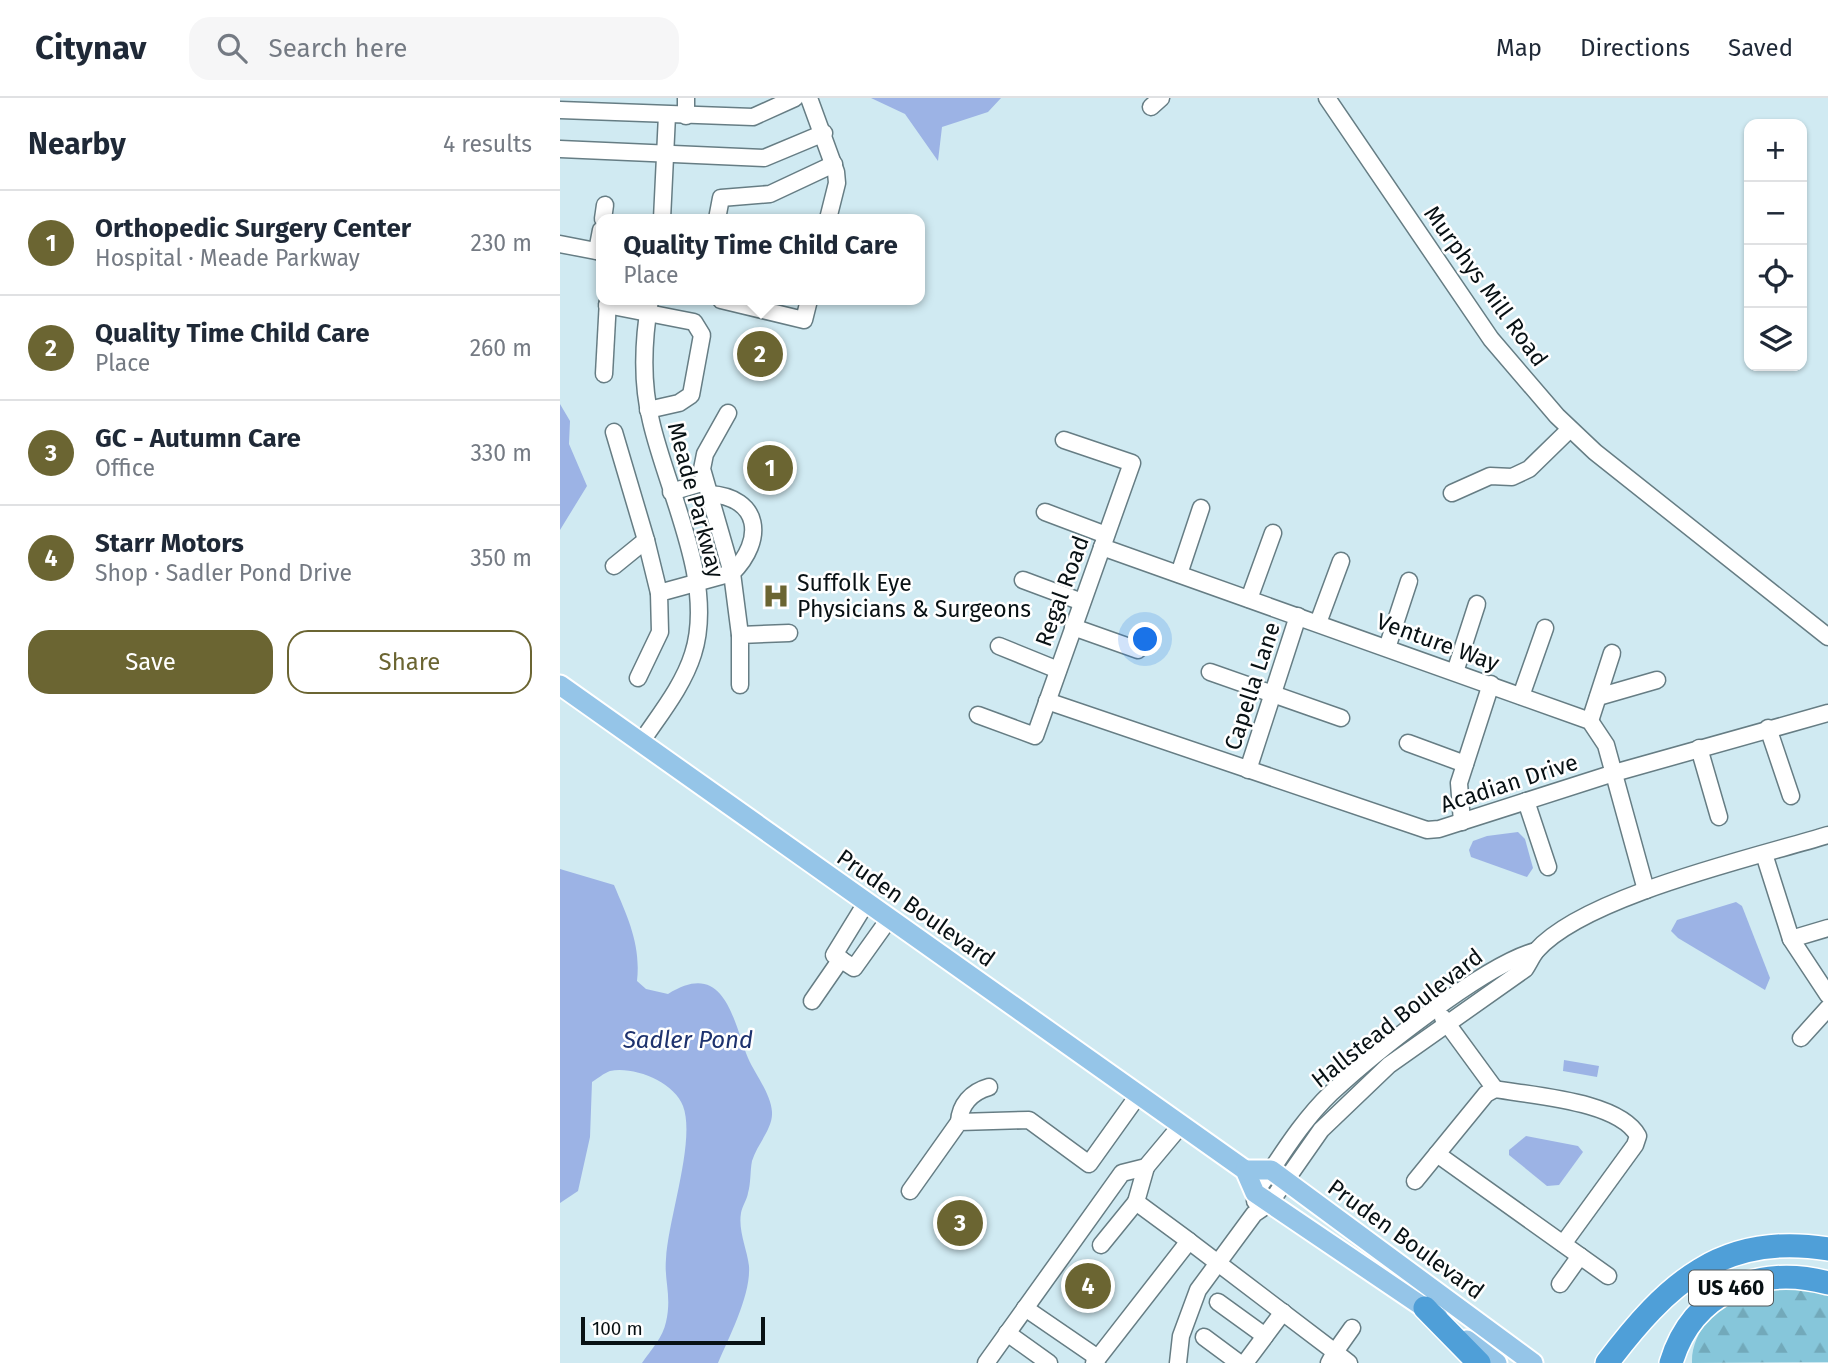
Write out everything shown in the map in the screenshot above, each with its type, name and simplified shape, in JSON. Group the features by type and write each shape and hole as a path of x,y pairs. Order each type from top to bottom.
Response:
{"highway":[{"path":"1607,1363 1660,1299 1710,1264 1766,1247 1828,1249"},
{"name":"US 460","path":"1671,1363 1689,1324 1717,1296 1736,1285 1772,1276 1790,1276 1828,1283"},
{"path":"1425,1308 1479,1363"}],"main road":[{"name":"Pruden Boulevard","path":"560,685 1245,1170"},
{"path":"1245,1170 1278,1175"},
{"path":"1245,1170 1260,1203"},
{"name":"Pruden Boulevard","path":"1278,1175 1533,1363"},
{"name":"Pruden Boulevard","path":"1260,1203 1425,1308 1497,1363"}],"street":[{"path":"686,98 686,116"},
{"path":"560,110 646,106 667,115 753,117 795,98"},
{"path":"808,98 834,164 837,183 829,214"},
{"name":"Murphys Mill Road","path":"1327,98 1491,339 1521,377 1595,452 1828,637"},
{"path":"663,214 667,115"},
{"path":"560,149 764,158 824,134"},
{"path":"718,214 721,198 771,194 834,164"},
{"path":"560,244 596,250"},
{"path":"604,374 607,305"},
{"path":"742,305 804,320 808,305"},
{"path":"649,306 694,322 702,335 691,395 679,402 649,410"},
{"name":"Meade Parkway","path":"642,741 685,673 693,654 699,618 697,583 649,410 643,368 649,306"},
{"path":"728,413 702,460 707,488 732,573 740,635 740,685"},
{"path":"1452,493 1490,476 1512,477 1529,469 1570,429"},
{"path":"614,432 659,593 660,632 638,678"},
{"name":"Regal Road","path":"978,715 1035,736 1132,463 1064,440"},
{"path":"659,593 732,573 750,549 755,528 752,519 740,504 707,488 671,492"},
{"path":"1179,574 1201,508"},
{"name":"Venture Way","path":"1045,512 1179,574 1590,721"},
{"path":"1249,599 1273,533"},
{"path":"614,566 646,540"},
{"path":"1318,623 1341,561"},
{"path":"1023,580 1082,602"},
{"path":"1387,648 1409,581"},
{"path":"1455,672 1478,604"},
{"name":"Capella Lane","path":"1248,770 1298,616"},
{"path":"1073,627 1138,650"},
{"path":"1521,696 1545,628"},
{"path":"740,635 789,634"},
{"path":"999,646 1058,670"},
{"path":"1612,653 1590,721 1606,745 1646,890"},
{"path":"1210,672 1341,718"},
{"path":"1598,697 1657,680"},
{"path":"1462,822 1459,783 1491,684"},
{"name":"Acadian Drive","path":"1047,701 1412,827 1439,830 1614,773 1828,713"},
{"path":"1768,728 1791,796"},
{"path":"1408,743 1465,764"},
{"path":"1699,748 1719,817"},
{"path":"1526,801 1548,867"},
{"name":"Hallstead Boulevard","path":"1278,1175 1309,1117 1330,1094 1433,1013 1516,956 1536,950 1588,915 1646,890 1828,835"},
{"path":"1764,854 1791,939 1828,995"},
{"path":"866,903 834,955 855,968 889,919"},
{"path":"1791,939 1828,928"},
{"name":"Hallstead Boulevard","path":"1278,1175 1352,1098 1389,1066 1525,969 1536,950"},
{"path":"812,1001 841,959"},
{"path":"1801,1038 1828,1008"},
{"path":"1433,1013 1490,1091 1611,1113 1626,1120 1638,1136 1635,1145 1563,1244"},
{"path":"911,1191 959,1122 960,1110 976,1091 989,1087"},
{"path":"1415,1181 1490,1091"},
{"path":"959,1122 1029,1120 1089,1164 1139,1094"},
{"path":"1101,1245 1136,1202 1146,1167 1182,1124"},
{"path":"1437,1154 1608,1276"},
{"path":"988,1362 1122,1173 1146,1167"},
{"path":"1178,1363 1187,1314 1198,1290 1278,1175"},
{"path":"1136,1202 1283,1312 1332,1358 1349,1363"},
{"path":"1025,1308 1096,1361 1189,1241"},
{"path":"1559,1284 1580,1256"},
{"path":"1218,1302 1265,1336"},
{"path":"1245,1363 1283,1312"},
{"path":"1332,1358 1352,1328"},
{"path":"1007,1333 1049,1363"},
{"path":"1205,1337 1239,1363"}],"green space":[{"path":"1788,1284 1828,1290 1828,1362 1692,1363 1696,1339 1718,1310 1753,1288"}],"water":[{"path":"871,98 1001,98 988,112 942,127 938,161 905,114"},
{"path":"560,404 570,421 569,444 587,486 560,530"},
{"path":"1518,832 1525,839 1533,868 1527,877 1471,857 1469,850 1473,841 1487,836"},
{"name":"Sadler Pond","path":"560,869 614,885 635,944 637,981 646,989 668,994 687,985 702,984 714,989 724,999 748,1058 769,1098 772,1118 752,1161 749,1189 740,1220 749,1266 747,1290 718,1363 642,1363 662,1333 668,1313 666,1259 686,1139 686,1121 678,1097 662,1083 630,1071 610,1071 592,1082 590,1137 578,1191 560,1203"},
{"path":"1736,902 1742,906 1770,978 1765,990 1678,938 1671,931 1677,920"},
{"path":"1564,1060 1599,1066 1597,1077 1563,1071"},
{"path":"1526,1136 1578,1146 1583,1152 1559,1185 1547,1186 1509,1155 1509,1150"}],"place":[{"name":"Quality Time Child Care","path":"760,354"},
{"name":"Orthopedic Surgery Center","path":"770,468"},
{"name":"Suffolk Eye Physicians & Surgeons","path":"776,596"},
{"name":"GC - Autumn Care","path":"960,1223"},
{"name":"Starr Motors","path":"1088,1286"}]}
